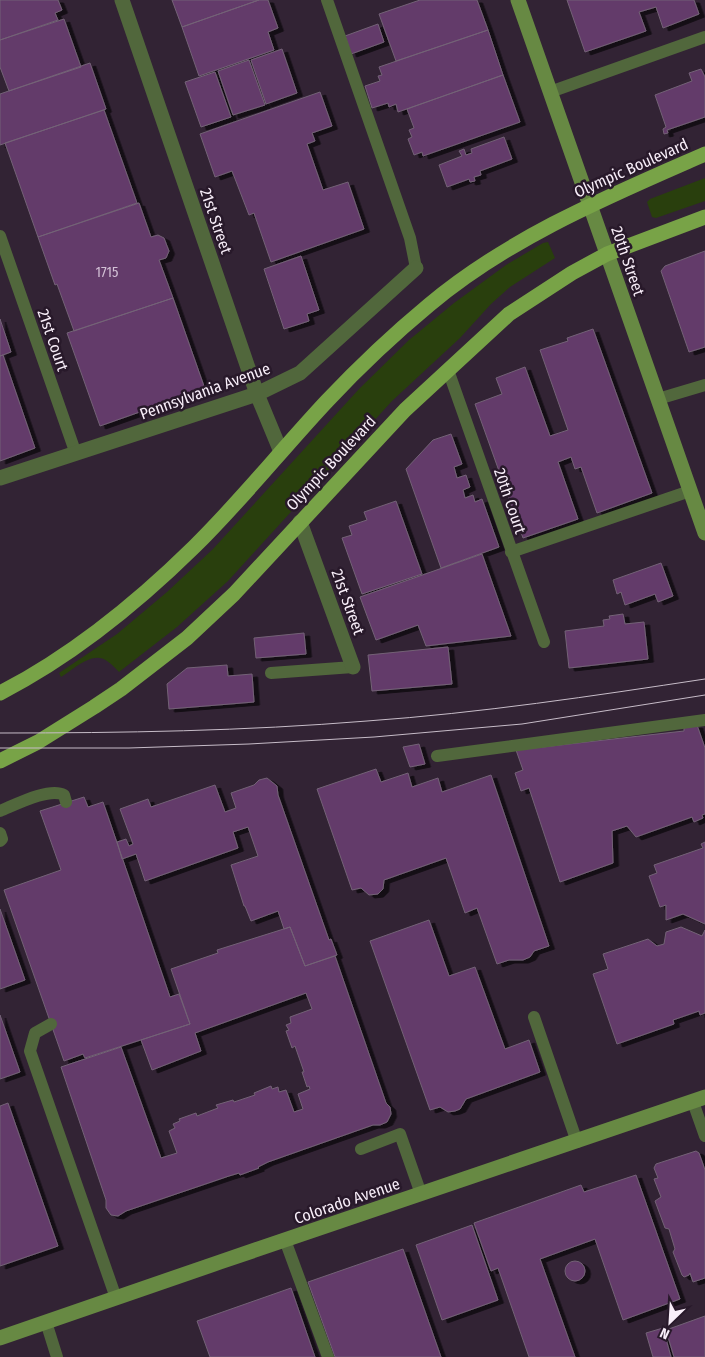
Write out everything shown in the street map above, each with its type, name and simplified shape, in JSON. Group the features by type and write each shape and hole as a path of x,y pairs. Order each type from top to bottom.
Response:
{"main road":[{"name":"20th Street","path":"518,0 705,534"},
{"name":"Olympic Boulevard","path":"0,693 18,684 75,648 133,604 194,547 335,393 428,305 473,270 589,205 705,154"},
{"name":"Olympic Boulevard","path":"0,762 38,742 94,707 121,689 187,638 234,594 405,410 509,314 572,273 607,254 705,217"},
{"name":"Colorado Avenue","path":"0,1338 699,1100"}],"street":[{"name":"21st Street","path":"122,0 257,394 281,452"},
{"name":"Pennsylvania Avenue","path":"0,478 257,394 300,373 416,268"},
{"name":"21st Street","path":"300,522 353,667"}],"lane":[{"path":"327,0 410,238 416,268"},
{"path":"550,92 705,37"},
{"name":"21st Court","path":"0,236 76,454"},
{"name":"20th Court","path":"448,370 544,642"},
{"path":"658,399 705,385"},
{"path":"511,552 690,491"},
{"path":"271,672 353,667"},
{"path":"437,756 705,720"},
{"path":"0,811 37,796 58,792 64,795 66,802"},
{"path":"0,833 2,839 0,840"},
{"path":"534,1017 577,1142"},
{"path":"51,1024 34,1032 30,1052 116,1298"},
{"path":"699,1100 705,1136"},
{"path":"361,1149 400,1134 421,1194"},
{"path":"285,1240 328,1357"},
{"path":"46,1322 57,1357"}],"green space":[{"path":"705,178 705,201 656,218 652,217 647,202 650,199"},
{"path":"548,242 555,258 510,287 491,304 460,338 392,401 228,581 177,627 119,672 107,661 102,658 96,658 84,662 61,677 59,673 117,634 167,592 213,549 359,389 409,340 454,303 506,265 543,243"}],"building":[{"path":"0,0 58,0 62,10 55,13 58,20 0,40"},
{"path":"172,0 259,0 182,27"},
{"path":"259,0 268,0 278,28 268,32 274,50 199,76 182,27"},
{"path":"420,0 477,0 488,30 396,61 379,14"},
{"path":"567,0 694,0 699,14 663,28 656,7 639,12 646,31 585,52"},
{"path":"64,19 81,67 9,91 0,67 0,40"},
{"path":"378,24 384,42 351,54 345,36"},
{"path":"488,30 503,75 398,112 396,104 389,107 388,103 372,108 365,86 380,81 378,76 382,75 379,67"},
{"path":"282,49 297,93 266,104 251,60"},
{"path":"249,60 265,105 233,115 218,71"},
{"path":"90,63 106,109 0,145 0,94"},
{"path":"701,69 705,77 705,117 667,130 668,133 664,134 663,129 666,127 655,95 692,81 689,73"},
{"path":"215,72 231,117 201,127 185,82"},
{"path":"503,75 520,122 423,156 422,152 414,155 408,139 412,137 409,130 414,128 407,109"},
{"path":"320,92 332,126 312,133 315,141 307,144 323,190 348,182 364,229 271,262 254,213 249,215 232,171 215,177 200,134"},
{"path":"104,110 137,203 38,237 5,143"},
{"path":"504,137 512,159 480,171 481,175 474,177 475,181 470,182 469,179 447,187 439,165 462,156 459,151 464,149 466,155 472,153 471,149"},
{"path":"139,203 151,237 158,235 164,238 169,251 166,258 159,260 173,298 74,331 38,237"},
{"path":"705,251 705,347 689,352 661,271 665,266"},
{"path":"301,256 319,310 307,314 309,321 284,329 264,269"},
{"path":"173,298 205,389 100,426 67,333"},
{"path":"0,319 11,352 0,356"},
{"path":"593,329 652,493 597,513 581,467 575,469 571,457 558,462 578,519 523,538 475,404 502,394 496,378 525,367 550,436 568,430 540,350 568,341 567,338"},
{"path":"3,355 35,448 0,461 0,356"},
{"path":"451,434 462,464 454,467 457,478 466,475 470,487 463,490 465,498 473,495 475,502 482,499 499,547 441,568 406,469 433,440"},
{"path":"396,501 422,574 362,594 342,538 352,535 349,526 367,520 364,512"},
{"path":"482,554 511,636 426,646 418,625 376,640 360,597"},
{"path":"661,563 673,596 658,602 655,594 625,605 621,592 617,594 613,580"},
{"path":"623,614 625,624 644,622 648,659 569,668 565,631 604,626 603,620 610,619 609,616"},
{"path":"304,633 306,654 256,658 254,638"},
{"path":"448,647 452,684 372,691 368,655"},
{"path":"227,665 228,676 252,674 254,702 169,709 167,684 187,668"},
{"path":"697,725 705,748 705,814 702,815 703,818 694,822 692,817 636,837 627,826 612,831 613,863 560,882 529,788 521,791 515,773 523,770 516,750 684,731 684,727"},
{"path":"419,744 425,764 410,767 403,747"},
{"path":"376,769 381,782 408,773 412,787 438,778 442,792 491,775 549,946 534,951 530,957 523,960 509,960 497,964 477,908 465,913 446,858 384,880 383,889 378,894 369,895 361,888 352,890 317,789"},
{"path":"267,778 277,786 278,795 329,940 331,939 337,955 305,966 290,927 284,929 278,911 251,921 244,906 231,865 258,856 248,827 233,832 238,848 145,881 136,854 122,859 117,842 126,839 129,846 133,844 120,809 148,799 151,807 215,785 225,812 236,808 231,793"},
{"path":"84,797 88,807 103,802 170,997 179,994 190,1024 85,1058 83,1054 64,1061 4,890 61,870 40,811"},
{"path":"705,842 705,924 683,914 666,920 666,905 660,907 649,876 657,873 654,865 703,848 701,844"},
{"path":"0,909 25,980 0,989"},
{"path":"429,920 449,976 475,967 505,1049 529,1040 540,1072 466,1099 460,1109 448,1112 440,1107 430,1110 370,941"},
{"path":"290,927 305,966 335,956 386,1103 390,1107 391,1114 387,1122 373,1125 268,1162 259,1168 240,1175 239,1173 229,1176 126,1211 118,1216 111,1215 106,1208 106,1200 61,1067 121,1047 161,1158 177,1153 169,1131 175,1128 173,1124 180,1121 179,1119 196,1113 197,1116 218,1108 216,1105 233,1100 234,1102 255,1095 254,1093 271,1086 272,1089 278,1087 279,1092 286,1090 294,1112 303,1109 298,1094 310,1089 309,1086 307,1087 295,1046 292,1048 286,1031 289,1030 286,1025 291,1023 290,1017 312,1009 306,993 195,1033 201,1051 152,1070 141,1040 190,1024 171,969 218,953 217,950"},
{"path":"681,927 702,936 705,930 705,1013 700,1015 699,1011 673,1020 674,1024 617,1044 593,974 608,969 603,954 648,939 657,946 664,944 666,932"},
{"path":"0,1015 20,1072 0,1079"},
{"path":"8,1103 58,1246 0,1266 0,1106"},
{"path":"696,1151 699,1153 705,1170 705,1278 693,1282 690,1273 684,1277 682,1275 673,1252 675,1249 669,1229 665,1228 655,1201 661,1197 654,1179 658,1178 654,1168 656,1164"},
{"path":"636,1175 680,1299 623,1320 595,1239 540,1259 575,1357 529,1357 498,1268 491,1271 474,1223 581,1185 584,1192"},
{"path":"472,1225 498,1300 442,1320 416,1245"},
{"path":"403,1249 441,1357 335,1357 308,1282"},
{"path":"575,1261 582,1264 585,1271 582,1278 575,1281 568,1278 565,1271 568,1264"},
{"path":"291,1288 315,1357 210,1357 197,1321"},
{"path":"705,1316 705,1357 674,1357 666,1330"},
{"path":"663,1328 671,1357 653,1357 646,1333"}],"tram line":[{"path":"0,733 184,731 409,718 579,698 705,679"},
{"path":"0,748 129,748 374,737 522,724 705,695"}]}
